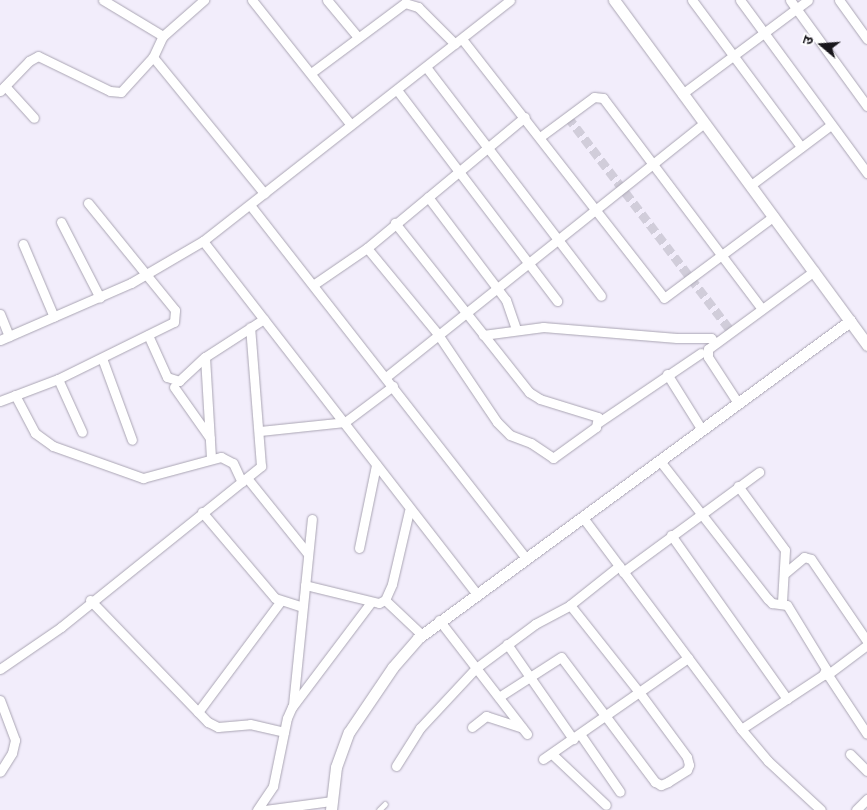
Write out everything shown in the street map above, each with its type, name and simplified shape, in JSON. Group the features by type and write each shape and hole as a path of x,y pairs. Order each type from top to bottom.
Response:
{"street":[{"path":"103,0 163,36"},
{"path":"34,118 3,88 29,60 38,56 110,91 121,92 153,57 163,36 204,0"},
{"path":"252,0 351,125"},
{"path":"327,0 357,36"},
{"path":"0,314 4,338 100,298 147,275 203,241 510,0"},
{"path":"614,0 867,345"},
{"path":"692,0 801,147"},
{"path":"740,0 867,173"},
{"path":"790,0 867,106"},
{"path":"682,94 808,0"},
{"path":"839,0 867,39"},
{"path":"311,73 357,36 405,3 418,7 458,42 525,117 664,298 774,216"},
{"path":"153,57 264,193"},
{"path":"426,67 601,296"},
{"path":"396,90 460,171 557,301"},
{"path":"540,137 599,96 724,254 762,309"},
{"path":"313,285 367,248 525,117"},
{"path":"386,377 437,333 559,241 704,123"},
{"path":"751,186 831,125"},
{"path":"428,198 509,306 516,329"},
{"path":"0,401 58,379 148,335 168,328 176,317 175,310 88,203"},
{"path":"250,205 526,558"},
{"path":"61,222 100,298"},
{"path":"395,224 529,392 540,399 592,414 598,417 599,422"},
{"path":"203,241 345,422 409,511 476,593"},
{"path":"23,244 54,317"},
{"path":"367,248 437,333 497,422 510,435 538,447 546,455 558,456 599,422 667,374 701,353"},
{"path":"738,403 706,352 715,343 814,271"},
{"path":"148,335 157,358 172,381 179,381 205,357 264,319"},
{"path":"265,810 331,805 336,767 349,732 393,667 422,635 476,593 584,519 850,321"},
{"path":"0,669 55,631 90,600 244,480 262,462 250,327"},
{"path":"483,335 516,329 543,327 678,338 711,338 715,343"},
{"path":"205,357 211,458"},
{"path":"102,358 132,440"},
{"path":"667,374 702,430"},
{"path":"58,379 82,432"},
{"path":"260,431 345,422 393,386"},
{"path":"174,387 210,439"},
{"path":"15,395 40,440 133,476 151,478 211,458 227,459 308,554"},
{"path":"660,461 768,599 772,603 782,602 787,604 826,674 867,734"},
{"path":"359,548 376,465"},
{"path":"396,766 420,728 476,668 535,624 570,605 759,472"},
{"path":"738,486 786,550 782,602"},
{"path":"305,585 371,602 380,603 385,600 392,584 409,511"},
{"path":"202,512 280,602 302,607"},
{"path":"257,810 273,786 284,732 292,707 312,519"},
{"path":"584,519 741,729 768,761 820,810"},
{"path":"671,535 787,699"},
{"path":"785,573 804,557 811,560 867,641"},
{"path":"90,600 198,712 218,728 250,724 284,732"},
{"path":"385,600 422,635"},
{"path":"198,712 280,602"},
{"path":"292,707 371,602"},
{"path":"499,697 561,657 607,715 655,782 662,785 687,770 687,757 639,692 570,605"},
{"path":"439,620 524,731 486,716 472,727"},
{"path":"507,644 528,677 620,792"},
{"path":"741,729 867,645"},
{"path":"544,760 688,658"},
{"path":"0,700 15,740 12,753 0,772"},
{"path":"552,754 606,805"},
{"path":"850,754 867,771"},
{"path":"856,810 867,799"}],"lane":[{"path":"379,810 385,804"}],"tunnel":[{"path":"568,117 731,331"}]}
